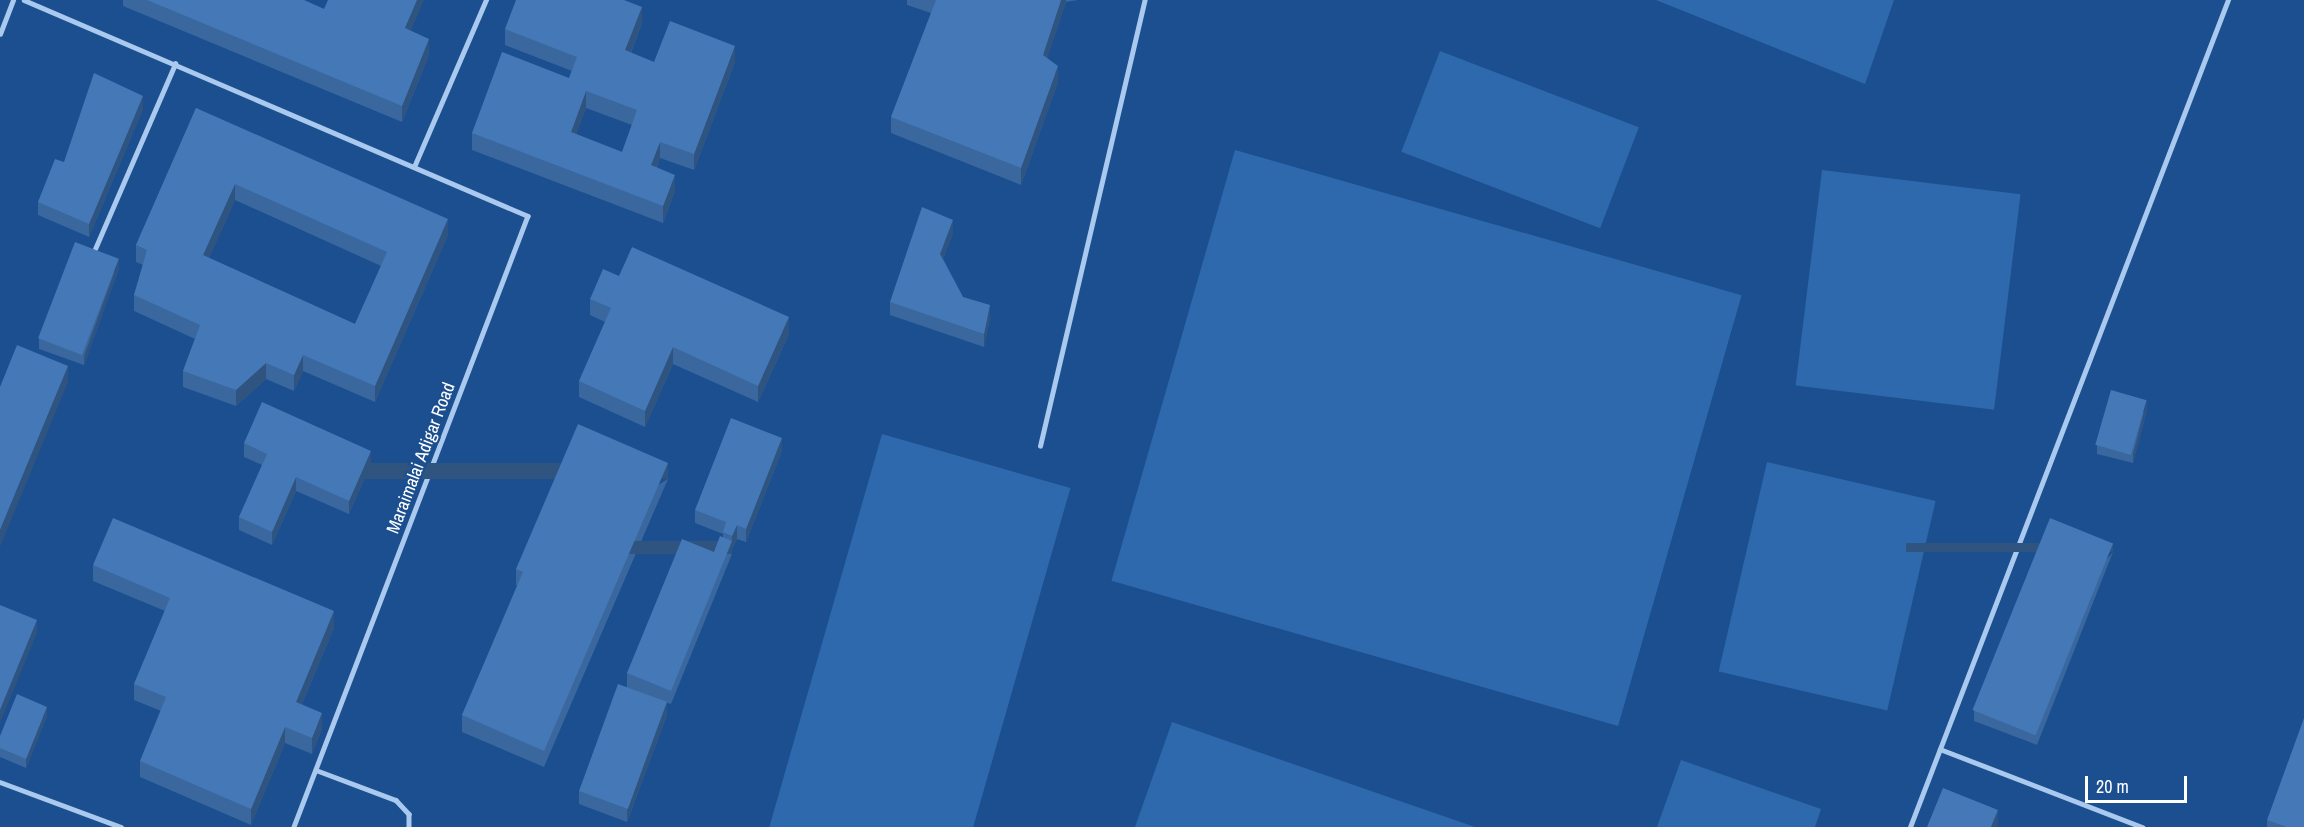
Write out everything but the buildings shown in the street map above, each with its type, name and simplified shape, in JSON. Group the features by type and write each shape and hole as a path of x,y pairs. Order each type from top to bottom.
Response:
{"lane":[{"path":"0,34 13,0"},
{"path":"24,0 414,167 486,0"},
{"path":"1040,446 1145,0"},
{"path":"1910,827 2228,0"},
{"path":"95,249 175,64"},
{"name":"Maraimalai Adigar Road","path":"294,827 528,216 414,167"},
{"path":"1940,749 2142,827"},
{"path":"316,770 396,800 409,814 409,827"},
{"path":"0,782 121,827"}],"shaded area":[{"path":"1656,0 1894,0 1865,84"},
{"path":"1440,51 1639,127 1600,228 1401,152"},
{"path":"1235,150 1742,295 1618,726 1112,581"},
{"path":"1822,170 2021,194 1994,410 1796,385"},
{"path":"882,434 1070,488 973,827 769,827"},
{"path":"1767,462 1936,501 1887,710 1719,671"},
{"path":"1172,722 1475,827 1135,827"},
{"path":"1681,760 1821,809 1815,827 1657,827"}]}
